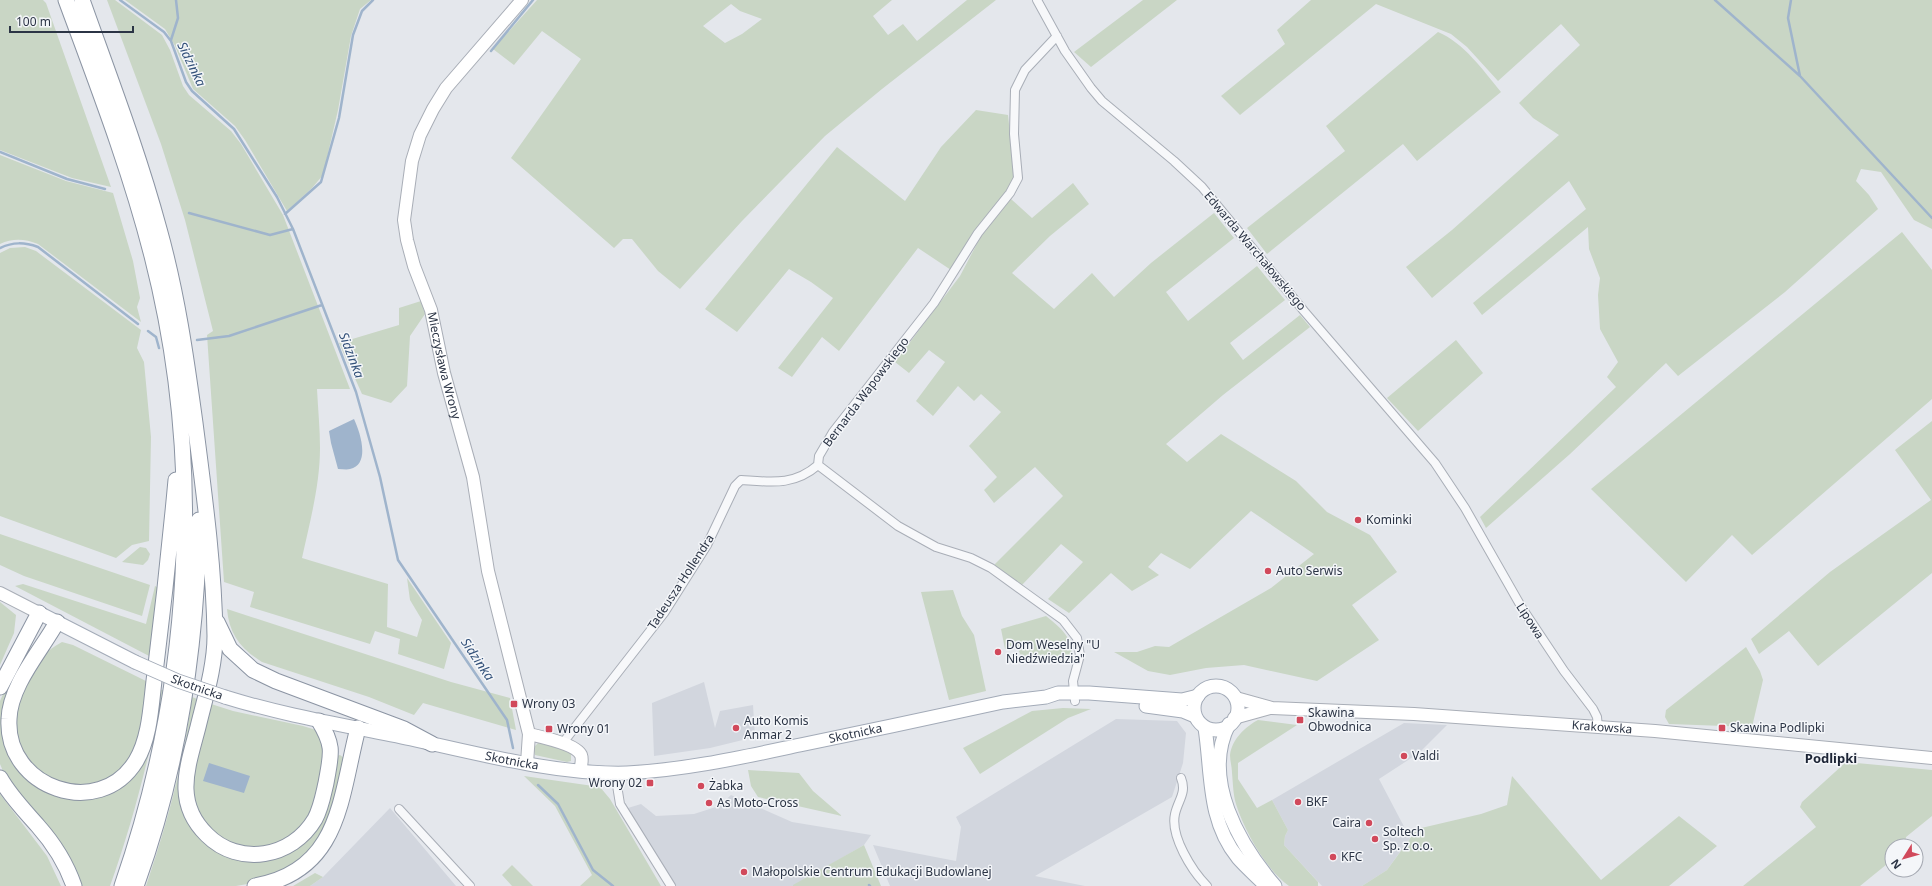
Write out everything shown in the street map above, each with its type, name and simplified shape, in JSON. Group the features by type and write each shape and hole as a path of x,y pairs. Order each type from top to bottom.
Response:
{"highway":[{"path":"66,0 120,149 152,257 171,346 182,431 184,545 183,585 175,660 164,734 154,778 143,820 122,886"},
{"path":"82,0 134,146 159,226 181,321 207,507 215,640 211,668 188,762 185,784 188,805 197,824 209,838 233,851 258,855 283,849 303,834 313,822 320,809 331,758 329,740 319,721"},
{"path":"136,886 151,844 173,761 189,671 196,606 199,545 195,421"},
{"path":"57,622 14,697 9,718 12,747 20,762 39,780 53,788 72,792 95,790 113,783 130,769 140,752 146,731 166,580 182,431"},
{"path":"0,687 40,613"},
{"path":"214,613 222,635 230,649 253,670 292,687 404,729 432,744"},
{"path":"255,886 276,880 302,867 325,844 337,817 358,728"},
{"path":"0,778 16,802 57,850 64,862 74,886"}],"main road":[{"name":"Skotnicka","path":"40,613 135,662 225,697 319,721 527,763 580,771 615,773 654,771 696,766 1002,702 1046,697 1060,701 1074,697 1133,697 1182,700 1198,696"},
{"path":"1232,721 1216,730 1206,728 1195,716 1195,705 1198,696 1208,688 1220,686 1231,690 1236,698 1238,708 1232,721 1222,738 1221,744 1220,769 1225,801 1231,820 1246,849 1275,886"},
{"name":"Skotnicka","path":"1074,697 1183,711 1195,716"},
{"path":"1206,728 1210,791 1219,824 1237,856 1256,881 1268,886"}],"street":[{"name":"Mieczysława Wrony","path":"522,0 446,88 433,108 420,135 412,161 404,220 407,240 414,266 431,310 444,373 473,474 488,570 529,734 527,763"},
{"name":"Edwarda Warchałowskiego","path":"1037,0 1072,62 1102,101 1202,187 1304,311 1415,437 1435,463 1466,511"},
{"name":"Bernarda Wapowskiego","path":"818,465 819,456 833,432 934,303 978,233 1010,193 1018,178 1014,134 1015,90 1025,70 1038,54 1057,36"},
{"path":"818,465 898,526 936,547 971,558 991,568 1063,620 1077,638 1080,655 1073,681 1074,697"},
{"name":"Tadeusza Hollendra","path":"562,744 664,613 707,545 735,486 741,480 778,482 792,480 809,472 818,465"},
{"name":"Lipowa","path":"1466,511 1522,608 1564,672 1593,709 1597,717 1598,727"},
{"name":"Skotnicka","path":"0,593 40,613"},
{"name":"Krakowska","path":"1236,698 1272,708 1331,709 1598,727 1719,737 1932,758"},
{"name":"Krakowska","path":"1232,721 1272,708"},
{"path":"529,734 570,746 580,754 582,762 580,771"},
{"path":"615,773 620,804 671,886"},
{"path":"1180,778 1184,785 1183,795 1174,816 1174,831 1196,875 1207,886"},
{"path":"399,809 470,886"}],"shaded area":[{"path":"704,682 715,728 720,711 753,705 755,737 710,748 654,756 652,703"},
{"path":"1116,719 1177,721 1186,733 1183,763 1172,797 1035,876 1085,886 890,886 873,845 956,861 961,827 956,817"},
{"path":"1404,723 1447,725 1419,753 1379,779 1410,838 1387,870 1362,886 1322,886 1284,845 1285,836 1288,830 1272,800"},
{"path":"731,795 792,822 871,835 864,845 793,886 675,886 628,808 641,804 656,816 694,814 719,806"},
{"path":"390,808 456,886 310,886 323,877"}],"green space":[{"path":"0,0 43,0 46,3 111,187 72,178 0,150"},
{"path":"107,0 115,0 162,35 170,50 183,86 189,95 231,131 241,144 283,215 350,389 317,389 320,462 314,503 302,558 388,584 387,627 417,637 422,620 410,600 407,578 451,643 444,669 398,654 400,639 375,631 370,644 250,607 254,592 224,582 207,335 213,331 185,220 161,144"},
{"path":"125,0 371,0 360,9 351,36 338,110 323,175 312,188 287,211 245,140 235,126 193,89 175,46 165,29"},
{"path":"537,0 892,0 873,16 888,35 903,24 917,41 967,0 996,0 882,89 825,136 742,221 680,289 658,271 632,239 623,239 614,248 511,158 581,59 542,31 514,65 493,49","holes":["731,4 740,11 762,19 742,34 725,43 703,26"]},
{"path":"1143,0 1177,0 1091,67 1074,52"},
{"path":"1311,0 1932,0 1932,229 1914,220 1881,172 1861,169 1856,181 1869,195 1878,209 1785,292 1678,376 1666,363 1570,454 1486,528 1480,517 1616,387 1607,377 1618,362 1600,329 1598,295 1600,278 1589,249 1588,227 1482,315 1473,303 1586,209 1569,181 1432,298 1406,267 1452,230 1559,135 1533,118 1519,103 1580,45 1561,24 1498,81 1467,47 1451,34 1376,4 1240,115 1221,96 1285,44 1277,30"},
{"path":"1438,32 1465,50 1501,92 1417,161 1403,144 1267,254 1247,228 1345,151 1326,126"},
{"path":"976,110 1008,115 1015,179 1006,194 981,222 954,272 918,248 839,351 822,337 792,377 778,368 833,298 811,282 789,269 737,332 705,309 837,147 905,201 941,147"},
{"path":"0,155 66,181 113,193 133,261 140,298 137,307 141,322 38,244 19,240 0,244"},
{"path":"1073,183 1089,204 1050,236 1012,273 1054,309 1092,273 1114,297 1151,263 1214,213 1234,238 1166,292 1188,321 1257,266 1285,300 1230,343 1243,360 1300,315 1310,327 1223,395 1166,444 1187,462 1221,434 1296,481 1327,512 1370,535 1397,572 1352,605 1379,640 1317,681 1244,665 1206,668 1170,675 1148,671 1114,652 1137,652 1155,646 1169,647 1271,588 1314,554 1251,511 1190,569 1161,553 1148,567 1159,575 1132,591 1111,573 1069,613 1048,599 1083,562 1061,544 1022,585 994,565 1063,496 1035,467 994,503 984,490 997,477 969,446 1001,412 981,394 974,401 958,386 933,416 916,401 945,362 929,350 909,373 895,362 960,276 981,236 1011,199 1032,218"},
{"path":"1902,232 1932,270 1932,399 1752,555 1732,535 1686,582 1591,489"},
{"path":"25,247 36,251 141,330 137,348 144,362 151,437 149,541 132,545 116,558 0,516 0,253 10,248"},
{"path":"421,301 425,314 410,336 407,386 391,403 362,394 339,343 399,325 399,308"},
{"path":"1456,340 1483,373 1418,431 1387,398"},
{"path":"1932,421 1932,573 1818,666 1789,631 1759,654 1751,639 1830,572 1931,500 1895,450"},
{"path":"0,534 150,585 142,616 24,576 0,565"},
{"path":"140,547 146,548 150,554 148,560 143,565 122,562"},
{"path":"23,584 146,624 155,586 159,588 151,657 15,586"},
{"path":"953,590 962,616 974,635 986,691 949,700 921,592"},
{"path":"0,602 16,615 14,633 0,665"},
{"path":"227,609 451,682 510,698 516,730 423,703 414,715 369,697 262,662 248,652 237,640 230,626"},
{"path":"1046,616 1062,630 1069,640 1072,653 1071,660 1024,662 1017,647 1005,649 1001,629"},
{"path":"62,642 73,645 148,682 141,730 132,755 113,775 107,779 88,786 77,787 65,785 44,775 26,758 17,737 17,710 29,677 45,654"},
{"path":"1746,647 1760,671 1763,680 1752,727 1669,724 1665,717 1666,710"},
{"path":"26,648 33,652 5,741 60,796 89,799 115,790 130,779 140,765 161,690 163,690 140,789 110,886 80,886 32,812 5,776 0,764 0,701 14,669"},
{"path":"192,697 200,700 182,772 208,843 290,851 303,843 312,833 325,810 337,756 340,755 344,758 341,778 325,834 296,865 253,883 236,886 146,886 174,793 189,721"},
{"path":"208,703 233,711 316,730 326,745 315,809 287,842 265,849 243,850 211,832 198,816 193,797 192,775"},
{"path":"1063,708 1091,709 1068,718 980,774 963,748 1032,711"},
{"path":"1258,720 1297,725 1238,763 1238,779 1257,808 1272,800 1288,830 1285,836 1284,845 1318,882 1318,886 1289,886 1280,879 1257,849 1244,826 1236,804 1230,755 1231,749 1240,734 1248,726"},
{"path":"539,742 544,742 571,753 571,761 567,762 535,755 533,748"},
{"path":"1846,762 1932,770 1932,816 1906,838 1884,838 1884,866 1860,886 1743,886 1816,827 1800,807 1802,802"},
{"path":"748,770 799,773 813,791 842,816 758,797 751,786"},
{"path":"524,776 600,787 610,799 661,886 580,886 592,875 555,806"},
{"path":"1512,776 1601,880 1679,816 1717,846 1669,886 1362,886 1387,870 1417,829 1481,814 1507,805"},
{"path":"0,794 47,856 61,886 0,886"},
{"path":"864,845 881,886 793,886 793,885"},
{"path":"512,865 533,886 512,886 502,875"},
{"path":"315,873 323,877 310,886 293,886"}],"water":[{"path":"354,419 361,439 362,454 360,461 356,466 350,469 338,469 329,431"},
{"path":"209,763 250,776 244,793 203,781"}],"waterway":[{"name":"Sidzinka","path":"120,0 164,32 171,41 186,82 192,91 234,129 277,197 293,229 356,392 380,477 398,560 507,720 513,748"},
{"path":"171,40 178,18 176,0"},
{"path":"285,214 321,182 339,118 353,35 362,11 373,0"},
{"path":"491,51 533,0"},
{"path":"1715,0 1800,76 1932,218"},
{"path":"1791,0 1788,18 1800,76"},
{"path":"0,152 67,179 105,189"},
{"path":"189,213 270,235 293,229"},
{"path":"0,248 19,243 38,247 138,324"},
{"path":"197,340 229,336 322,305"},
{"path":"148,331 156,337 159,348"},
{"name":"Sidzinka","path":"538,785 558,804 593,870 613,886"}],"place":[{"name":"Kominki","path":"1358,520"},
{"name":"Auto Serwis","path":"1268,571"},
{"name":"Dom Weselny \"U Niedźwiedzia\"","path":"998,652"},
{"name":"Wrony 03","path":"514,704"},
{"name":"Skawina Obwodnica","path":"1300,720"},
{"name":"Auto Komis Anmar 2","path":"736,728"},
{"name":"Skawina Podlipki","path":"1722,728"},
{"name":"Wrony 01","path":"549,729"},
{"name":"Valdi","path":"1404,756"},
{"name":"Wrony 02","path":"650,783"},
{"name":"Żabka","path":"701,786"},
{"name":"BKF","path":"1298,802"},
{"name":"As Moto-Cross","path":"709,803"},
{"name":"Caira","path":"1369,823"},
{"name":"Soltech Sp. z o.o.","path":"1375,839"},
{"name":"KFC","path":"1333,857"},
{"name":"Małopolskie Centrum Edukacji Budowlanej","path":"744,872"}],"district":[{"name":"Podlipki","path":"1831,758"}]}
